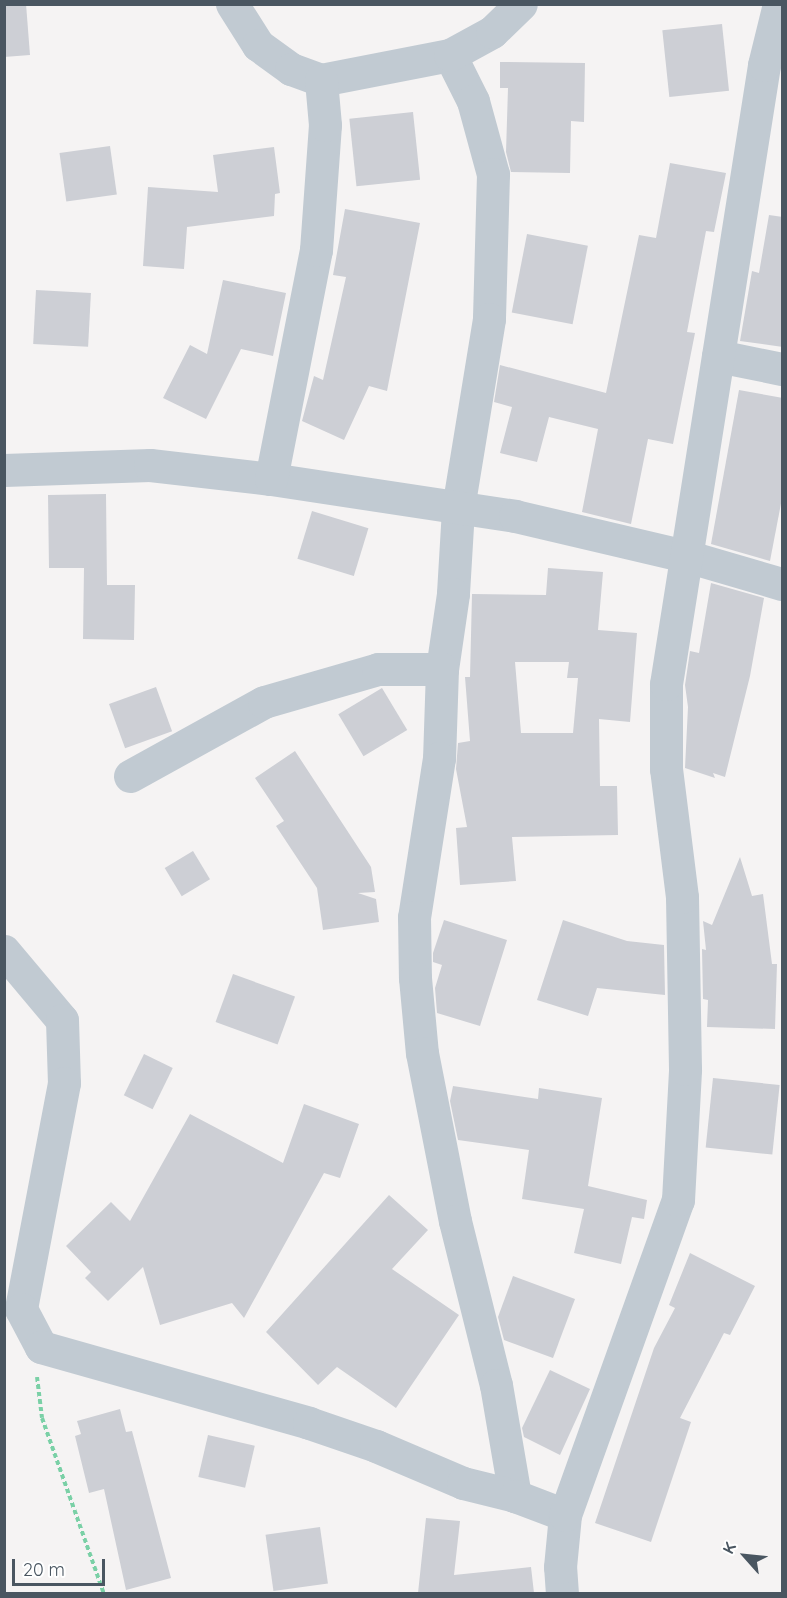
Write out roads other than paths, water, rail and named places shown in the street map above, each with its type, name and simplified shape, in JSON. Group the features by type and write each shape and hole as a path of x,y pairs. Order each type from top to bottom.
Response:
{"street":[{"path":"232,4 258,45 291,69 321,80 450,55 492,32 521,4"},
{"path":"562,1593 560,1567 565,1515 678,1200 685,1069 682,920 666,769 666,684 764,65 779,4"},
{"path":"450,55 473,100 493,174 489,319 458,509 453,594 442,669 439,758 414,917 415,978 422,1053 455,1221 496,1385 515,1496"},
{"path":"271,479 316,250 323,166 321,80"},
{"path":"718,356 783,369"},
{"path":"4,470 150,465 271,479 515,516 686,556 783,584"},
{"path":"130,776 264,702 378,669 442,669"},
{"path":"4,951 62,1020 64,1083 21,1309 41,1347 309,1423 376,1446 462,1483 515,1496 565,1515"}]}
